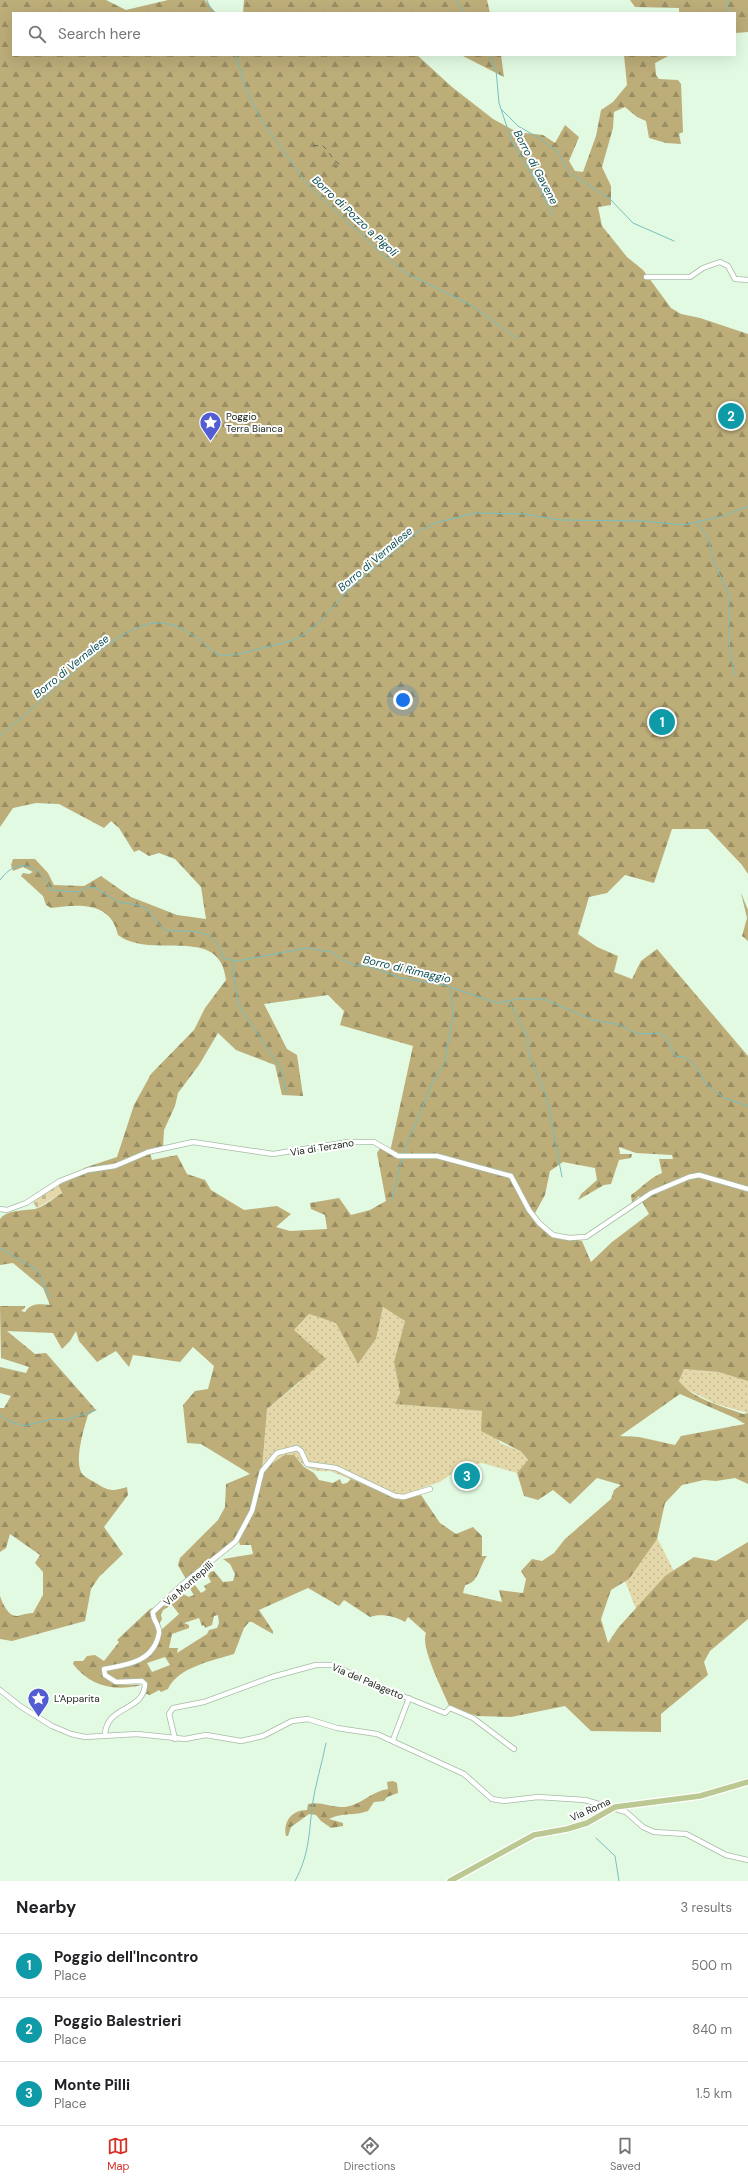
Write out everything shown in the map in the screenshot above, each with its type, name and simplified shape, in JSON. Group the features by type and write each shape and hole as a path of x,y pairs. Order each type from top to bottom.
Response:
{"main road":[{"name":"Via Roma","path":"450,1881 534,1835 567,1829 587,1823 615,1807 700,1796 748,1782"}],"street":[{"path":"646,277 690,277 703,268 720,262 728,266 735,279 748,280"},
{"name":"Via di Terzano","path":"0,1210 7,1210 26,1203 60,1180 88,1170 115,1166 148,1152 193,1142 273,1154 348,1142 374,1142 398,1156 437,1156 511,1176 529,1210 539,1223 553,1235 569,1238 586,1237 651,1192 689,1177 699,1175 748,1189"},
{"name":"Via Montepilli","path":"105,1735 106,1726 114,1714 131,1707 145,1691 145,1684 142,1681 116,1682 105,1675 104,1669 139,1662 153,1646 159,1632 153,1612 183,1584 236,1541 252,1511 262,1471 277,1453 297,1448 301,1451 307,1464 336,1468 395,1496 404,1497 430,1489"},
{"name":"Via del Palagetto","path":"175,1739 169,1714 173,1708 204,1702 272,1676 316,1665 332,1665 445,1713 450,1708 474,1718 514,1749"},
{"path":"0,1690 30,1712 71,1734 85,1737 137,1734 175,1739 193,1739 206,1735 234,1741 252,1739 292,1721 308,1719 337,1728 377,1734 394,1740 464,1774 492,1799 504,1800 538,1797 572,1798 615,1807 626,1812 643,1827 654,1832 686,1834 726,1855 748,1860"},
{"path":"394,1740 409,1698"}],"green space":[{"path":"0,0 106,0 126,10 168,0 205,0 215,12 12,12 12,56 418,56 452,87 493,119 517,132 543,135 555,143 565,125 579,137 569,161 575,171 583,172 596,136 601,110 613,102 627,85 624,56 668,56 655,63 656,75 659,79 678,80 681,84 683,132 679,134 681,144 666,143 649,138 646,121 637,117 625,107 614,112 613,128 602,167 611,186 611,205 598,207 602,226 627,257 643,270 671,308 681,314 700,318 748,334 748,874 742,865 708,829 672,829 654,883 625,875 607,893 589,897 578,934 597,947 618,956 614,972 632,979 641,961 657,949 748,1056 748,1381 719,1372 684,1369 679,1381 692,1393 699,1397 743,1414 748,1413 748,1484 735,1478 716,1481 704,1480 682,1485 665,1503 657,1539 629,1579 611,1590 601,1619 608,1643 618,1628 665,1576 694,1557 716,1561 748,1542 748,1619 710,1651 704,1662 708,1675 661,1714 661,1732 591,1731 565,1706 511,1717 478,1716 450,1708 429,1659 426,1649 426,1633 408,1617 405,1622 388,1616 378,1615 370,1617 344,1600 339,1606 308,1588 259,1610 273,1631 273,1634 252,1622 249,1622 244,1628 234,1654 206,1662 187,1670 173,1681 168,1689 161,1692 159,1690 150,1695 143,1693 142,1681 116,1682 105,1675 111,1682 116,1684 141,1685 121,1688 103,1685 87,1678 73,1664 74,1661 83,1661 87,1656 95,1655 104,1661 119,1642 117,1640 150,1609 159,1606 166,1606 179,1592 189,1597 194,1595 189,1587 194,1584 201,1593 206,1590 204,1586 211,1582 208,1576 210,1572 214,1571 223,1582 233,1581 235,1574 230,1564 223,1559 253,1554 251,1545 240,1545 238,1537 187,1581 178,1565 180,1558 218,1520 225,1507 226,1484 250,1474 201,1444 187,1443 183,1405 195,1391 208,1389 214,1366 193,1347 180,1362 133,1355 129,1367 116,1351 97,1362 79,1341 76,1331 70,1341 62,1349 53,1333 7,1331 35,1354 46,1353 96,1410 88,1415 84,1428 79,1455 80,1470 83,1475 108,1489 114,1490 127,1487 128,1495 104,1527 123,1554 99,1577 91,1589 85,1621 12,1641 0,1639 0,1596 10,1614 17,1616 33,1613 43,1595 43,1572 35,1563 40,1555 10,1534 6,1548 0,1552 0,1408 4,1408 11,1396 0,1393 0,1367 26,1373 29,1367 1,1358 0,1306 25,1306 25,1308 21,1311 25,1312 30,1307 39,1304 50,1305 43,1288 13,1263 0,1265 0,1219 8,1213 41,1207 62,1193 58,1185 79,1176 84,1168 117,1157 134,1105 151,1074 194,1030 205,1008 226,980 221,963 212,953 198,948 149,945 132,942 118,935 114,924 108,916 101,910 92,907 72,906 51,908 46,905 43,896 21,876 23,873 29,874 33,872 23,867 13,871 11,865 13,859 35,859 48,873 54,885 84,886 101,876 131,897 177,915 206,919 201,887 175,859 159,853 149,856 139,850 134,852 119,828 111,821 104,828 59,804 36,803 13,808 0,827","holes":["328,995 344,1011 340,1025 413,1046 390,1152 382,1145 377,1153 386,1201 370,1210 351,1215 339,1198 310,1203 311,1209 325,1215 327,1229 290,1231 276,1227 291,1214 277,1206 244,1210 211,1190 205,1180 187,1174 177,1155 152,1160 149,1150 163,1147 164,1130 175,1106 178,1093 199,1065 218,1033 236,1050 275,1065 282,1095 303,1096 297,1055 287,1049 264,1004","619,1147 636,1153 672,1155 673,1159 659,1159 662,1173 649,1180 631,1195 632,1203 639,1196 649,1214 612,1242 591,1262 582,1241 552,1233 534,1215 545,1195 550,1171 563,1162 595,1168 597,1180 581,1194 578,1200 604,1185 611,1184 619,1160 631,1158 632,1154 620,1154","383,1307 405,1321 394,1362 400,1393 395,1404 482,1411 481,1431 522,1452 528,1460 517,1473 524,1496 538,1500 553,1490 570,1504 597,1478 621,1485 614,1490 611,1499 565,1539 554,1553 542,1561 532,1559 521,1571 526,1579 523,1593 499,1590 502,1602 463,1593 465,1585 470,1584 476,1578 487,1556 482,1556 482,1536 473,1527 456,1534 440,1523 421,1495 401,1500 351,1479 347,1483 342,1484 340,1479 333,1483 319,1480 314,1473 304,1467 294,1455 285,1455 262,1470 267,1409 326,1359 294,1330 309,1314 336,1323 358,1364 376,1339","680,1394 735,1418 745,1424 681,1436 675,1445 639,1437 620,1436","172,1605 179,1614 159,1632 158,1626 162,1619 161,1615 163,1610","218,1615 219,1623 217,1628 209,1630 207,1634 177,1653 178,1648 169,1648 172,1634 189,1628 189,1625 184,1623 199,1618 202,1626 204,1625 205,1628 212,1625 214,1616","165,1657 170,1665 152,1672 147,1663"]},
{"path":"244,0 487,0 490,12 243,12"},
{"path":"630,0 748,0 748,32 736,33 736,12 679,12 679,8 635,7"},
{"path":"463,56 501,56 504,77"},
{"path":"741,893 748,910 748,941 742,936 747,918"},
{"path":"58,1186 62,1193 37,1208 32,1201"},
{"path":"383,1307 405,1321 394,1362 400,1393 395,1404 482,1411 500,1443 522,1452 528,1460 517,1473 482,1463 461,1467 440,1482 419,1489 421,1495 401,1500 330,1471 309,1469 294,1455 262,1471 267,1409 300,1382 294,1330 309,1314 336,1323 358,1364 376,1339"},
{"path":"684,1369 719,1372 746,1379 748,1381 748,1413 716,1404 684,1388 679,1381"},
{"path":"657,1538 674,1571 665,1576 636,1609 625,1581 629,1579"},
{"path":"393,1781 397,1783 398,1793 387,1797 384,1801 374,1802 368,1811 329,1819 343,1823 343,1826 331,1828 321,1821 316,1815 309,1814 291,1827 288,1836 286,1836 285,1831 287,1821 293,1814 307,1810 308,1804 317,1803 340,1807 351,1806 377,1792 388,1789 387,1782"}],"waterway":[{"name":"Borro di Pozzo a Pigoli","path":"207,0 212,12"},
{"name":"Borro di Gavene","path":"456,0 464,12"},
{"path":"726,11 729,0"},
{"name":"Borro di Pozzo a Pigoli","path":"236,56 246,89 260,118 306,183 381,253 406,273 471,305 518,339"},
{"name":"Borro di Gavene","path":"490,56 496,70 499,103 512,142 536,181 553,216"},
{"path":"502,110 518,126 539,138 558,152 566,168 573,175 610,199 633,223 674,241"},
{"name":"Borro di Vernalese","path":"0,736 82,664 99,651 116,639 149,624 163,623 179,627 218,655 234,655 291,641 305,634 320,622 349,589 419,531 436,523 474,513 525,514 560,520 643,521 684,525 723,516 748,506"},
{"path":"698,523 708,538 713,560 729,595 729,642 734,676"},
{"name":"Borro di Rimaggio","path":"0,880 7,872 14,868 28,866 41,874 51,890 79,892 89,887 96,888 118,902 138,905 147,909 164,930 191,931 205,934 215,941 223,958 237,961 306,948 332,952 344,961 358,966 368,966 402,978 444,985 497,1003 518,999 544,999 593,1020 617,1024 638,1034 659,1033 665,1036 675,1056 684,1057 695,1065 705,1083 724,1098 748,1106"},
{"path":"232,961 238,1004 280,1067 287,1092"},
{"path":"403,1154 434,1079 444,1064 453,1017 451,988"},
{"path":"509,1002 528,1037 528,1052 547,1098 562,1177"},
{"path":"392,1200 402,1157"},
{"path":"0,1248 37,1270 50,1298"},
{"path":"0,1415 11,1422 24,1426 52,1419 67,1420 96,1410"},
{"path":"295,1881 300,1872 306,1854 313,1799 326,1743"},
{"path":"596,1838 615,1856 619,1881"}],"railway":[{"path":"313,146 322,145 339,164 339,167 335,167"}],"place":[{"name":"Poggio Balestrieri","path":"731,416"},
{"name":"Poggio Terra Bianca","path":"210,442"},
{"name":"Poggio dell'Incontro","path":"662,722"},
{"name":"Monte Pilli","path":"467,1476"},
{"name":"L'Apparita","path":"39,1718"}]}
